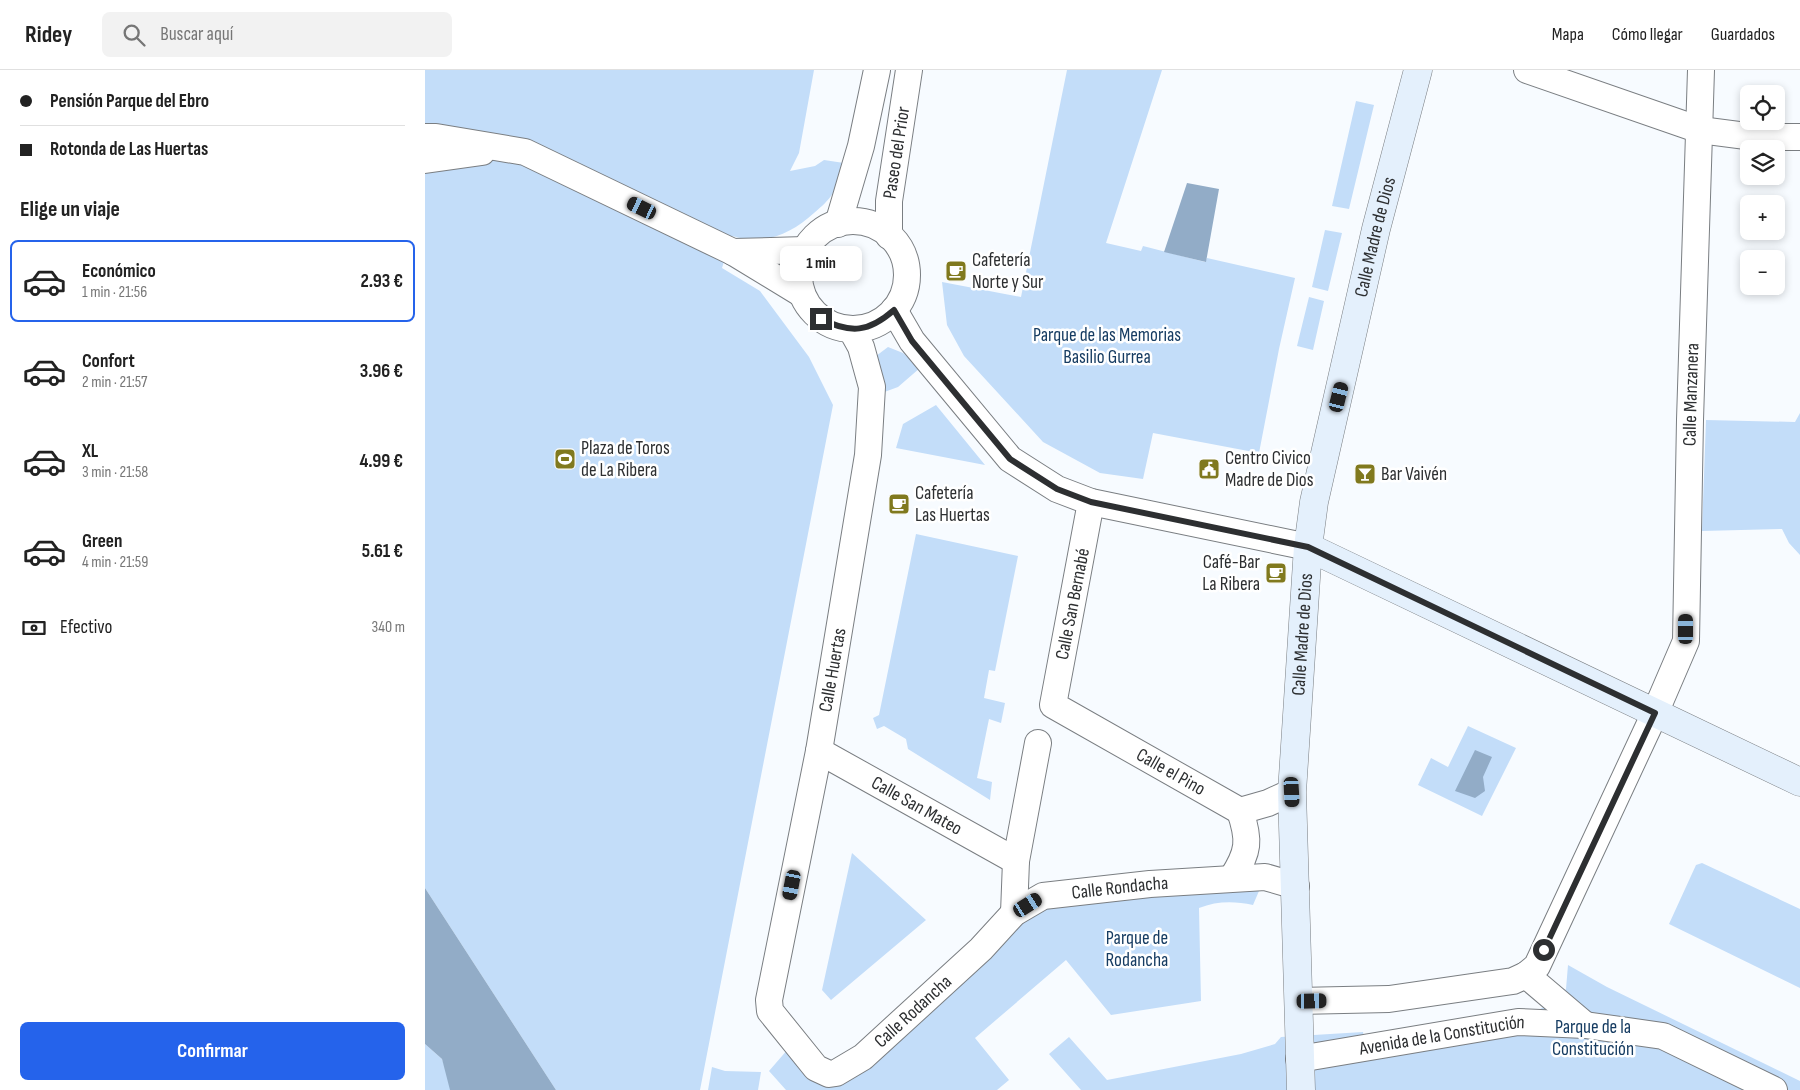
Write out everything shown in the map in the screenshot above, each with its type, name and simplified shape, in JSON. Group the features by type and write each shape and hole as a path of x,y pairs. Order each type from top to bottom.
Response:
{"main road":[{"name":"Calle Madre de Dios","path":"1301,1090 1292,792 1308,547 1314,502 1376,229 1418,70"},
{"path":"1308,547 1800,782"}],"street":[{"name":"Paseo del Prior","path":"838,224 861,146 877,70"},
{"name":"Paseo del Prior","path":"889,236 889,201 909,70"},
{"path":"1527,70 1700,130 1754,137 1800,137"},
{"name":"Calle Manzanera","path":"1531,971 1655,713 1686,641 1690,410 1701,70"},
{"path":"425,137 436,136 525,152 733,252 802,294"},
{"path":"425,160 484,151 525,152"},
{"path":"856,222 874,226 889,236 900,249 906,272 907,286 894,310 880,322 866,328 835,327 821,319 810,308 802,294 799,279 800,264 805,250 814,238 825,229 838,224 856,222"},
{"path":"733,252 805,250"},
{"path":"894,310 917,348 1010,459 1057,489 1091,502 1308,547"},
{"name":"Calle Huertas","path":"770,1011 769,1000 819,751 869,445 872,387 861,346 851,329"},
{"name":"Calle San Bernabé","path":"1053,705 1091,502"},
{"name":"Calle el Pino","path":"1053,705 1240,811"},
{"path":"1014,914 1016,861 1038,743"},
{"name":"Calle San Mateo","path":"819,751 1016,861"},
{"path":"1232,878 1243,862 1248,841 1240,811 1268,803 1292,792"},
{"name":"Calle Rondacha","path":"1014,914 1043,896 1151,884 1265,877 1296,886"},
{"name":"Calle Rodancha","path":"770,1011 817,1068 829,1074 836,1073 863,1057 981,949 1014,914"},
{"path":"1298,1001 1389,999 1513,980 1531,971 1585,1025"},
{"name":"Avenida de la Constitución","path":"1299,1059 1518,1022 1585,1025 1663,1036 1774,1090"}],"green space":[{"path":"425,70 814,70 799,153 790,171 815,166 824,160 844,163 833,193 814,213 796,227 766,239 755,240 732,236 722,268 760,291 809,357 833,405 700,1090 556,1090 425,888"},
{"name":"Parque de las Memorias Basilio Gurrea","path":"1067,70 1162,70 1106,243 1141,251 1143,246 1205,262 1207,258 1295,278 1259,453 1153,433 1143,479 1100,473 1043,442 964,356 947,325 942,282 1021,297"},
{"path":"1356,101 1374,105 1349,209 1332,206"},
{"path":"1325,230 1342,233 1328,291 1312,287"},
{"path":"1309,297 1324,301 1313,350 1297,346"},
{"path":"888,347 903,353 920,368 898,387 879,394 876,356"},
{"path":"936,405 985,465 896,448 903,424"},
{"path":"1800,413 1800,555 1789,543 1782,529 1702,531 1706,420 1795,422"},
{"path":"916,534 1018,556 995,671 989,670 984,698 1005,703 1001,723 989,719 977,778 992,782 990,800 908,749 906,739 884,726 877,729 873,718 879,715"},
{"path":"1468,726 1516,748 1482,816 1418,785 1431,758 1448,767"},
{"path":"852,853 926,920 831,1000 822,990"},
{"path":"1702,863 1800,909 1800,988 1669,924 1696,865"},
{"name":"Parque de Rodancha","path":"1265,877 1253,905 1226,902 1199,908 1201,1001 1111,1015 1066,960 975,1038 1009,1080 997,1090 786,1090 769,1071 795,1041 829,1074 1043,896"},
{"name":"Parque de la Constitución","path":"1568,965 1607,987 1800,1081 1800,1090 1081,1090 1049,1054 1069,1037 1107,1080 1241,1054 1275,1044 1281,1037 1363,1032 1366,1047 1527,1016 1555,1001 1566,989"},
{"path":"425,1044 442,1059 453,1090 425,1090"},
{"path":"712,1067 725,1071 761,1072 758,1090 708,1090"}],"shaded area":[{"path":"1187,183 1219,189 1206,262 1164,252"},
{"path":"1475,750 1492,757 1483,777 1485,791 1475,798 1455,791"},
{"path":"425,888 556,1090 450,1090 442,1059 425,1044"}],"place":[{"name":"Cafetería Norte y Sur","path":"956,271"},
{"name":"Plaza de Toros de La Ribera","path":"565,459"},
{"name":"Centro Civico Madre de Dios","path":"1209,469"},
{"name":"Bar Vaivén","path":"1365,474"},
{"name":"Cafetería Las Huertas","path":"899,504"},
{"name":"Café-Bar La Ribera","path":"1276,573"}],"route":[{"path":"821,319 835,327 866,328 880,322 894,310 912,341 1010,459 1057,489 1091,502 1308,547 1655,713 1544,950"}]}
